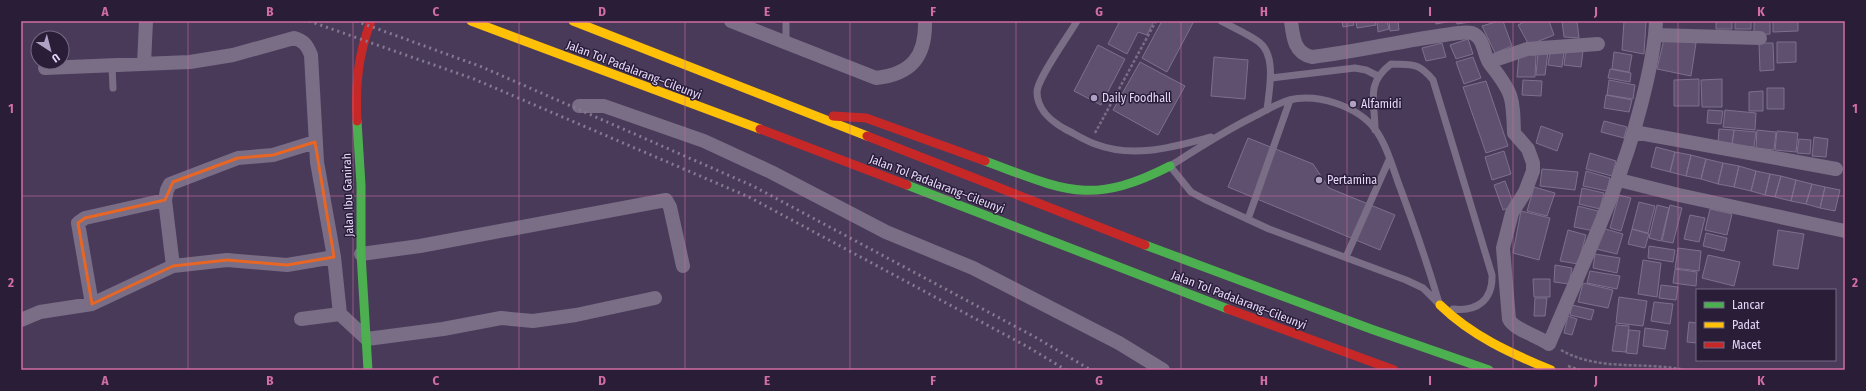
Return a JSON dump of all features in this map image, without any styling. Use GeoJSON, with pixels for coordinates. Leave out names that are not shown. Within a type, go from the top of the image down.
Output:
{"type":"FeatureCollection","features":[{"type":"Feature","properties":{"kind":"main road","name":"Jalan Ibu Ganirah"},"geometry":{"type":"LineString","coordinates":[[368,370],[356,99],[357,76],[362,44],[371,21]]}},
{"type":"Feature","properties":{"kind":"main road","name":"Jalan Tol Padalarang–Cileunyi"},"geometry":{"type":"LineString","coordinates":[[471,21],[858,166],[1198,298],[1394,370]]}},
{"type":"Feature","properties":{"kind":"main road","name":"Jalan Tol Padalarang–Cileunyi"},"geometry":{"type":"LineString","coordinates":[[573,21],[1165,253],[1371,329],[1489,370]]}},
{"type":"Feature","properties":{"kind":"main road"},"geometry":{"type":"LineString","coordinates":[[812,114],[866,118],[1059,188],[1077,192],[1112,190],[1139,182],[1170,166]]}},
{"type":"Feature","properties":{"kind":"main road"},"geometry":{"type":"LineString","coordinates":[[1440,305],[1453,319],[1487,340],[1521,358],[1551,370]]}},
{"type":"Feature","properties":{"kind":"street"},"geometry":{"type":"LineString","coordinates":[[144,64],[146,21]]}},
{"type":"Feature","properties":{"kind":"street"},"geometry":{"type":"LineString","coordinates":[[731,21],[876,78],[891,77],[908,68],[917,60],[923,49],[925,21]]}},
{"type":"Feature","properties":{"kind":"street"},"geometry":{"type":"LineString","coordinates":[[1290,21],[1296,48],[1306,56],[1319,56],[1465,33],[1471,33],[1477,36],[1484,47],[1489,62],[1505,82],[1511,95],[1514,104],[1514,133],[1528,149],[1533,163],[1533,171],[1525,192],[1512,213],[1503,248],[1509,319],[1511,324],[1535,335],[1549,344],[1619,180],[1646,86],[1655,28],[1760,38]]}},
{"type":"Feature","properties":{"kind":"street"},"geometry":{"type":"LineString","coordinates":[[70,67],[190,62],[233,55],[294,38],[307,45],[311,54],[315,142],[334,257],[340,314],[367,339],[443,329],[501,318],[533,321],[576,315],[655,298]]}},
{"type":"Feature","properties":{"kind":"street"},"geometry":{"type":"LineString","coordinates":[[1489,62],[1527,49],[1598,44]]}},
{"type":"Feature","properties":{"kind":"street"},"geometry":{"type":"LineString","coordinates":[[579,106],[604,106],[718,147],[771,172],[886,232],[973,268],[1119,343],[1163,370]]}},
{"type":"Feature","properties":{"kind":"street"},"geometry":{"type":"LineString","coordinates":[[1634,132],[1836,169]]}},
{"type":"Feature","properties":{"kind":"street"},"geometry":{"type":"LineString","coordinates":[[173,266],[165,200],[168,187],[173,182],[207,171],[238,158],[273,155],[315,142]]}},
{"type":"Feature","properties":{"kind":"street"},"geometry":{"type":"LineString","coordinates":[[1619,180],[1679,195],[1845,231]]}},
{"type":"Feature","properties":{"kind":"street"},"geometry":{"type":"LineString","coordinates":[[92,304],[78,223],[85,218],[165,200]]}},
{"type":"Feature","properties":{"kind":"street"},"geometry":{"type":"LineString","coordinates":[[362,254],[420,246],[666,200],[670,207],[683,266]]}},
{"type":"Feature","properties":{"kind":"street"},"geometry":{"type":"LineString","coordinates":[[21,320],[40,312],[92,304],[173,266],[227,260],[287,264],[334,257]]}},
{"type":"Feature","properties":{"kind":"street"},"geometry":{"type":"LineString","coordinates":[[301,319],[340,314]]}},
{"type":"Feature","properties":{"kind":"lane"},"geometry":{"type":"LineString","coordinates":[[786,21],[786,43]]}},
{"type":"Feature","properties":{"kind":"lane"},"geometry":{"type":"LineString","coordinates":[[1077,21],[1043,77],[1037,92],[1041,109],[1052,122],[1090,142],[1122,151],[1148,152],[1217,135]]}},
{"type":"Feature","properties":{"kind":"lane"},"geometry":{"type":"LineString","coordinates":[[1221,21],[1260,43],[1270,59],[1271,78],[1267,110]]}},
{"type":"Feature","properties":{"kind":"lane"},"geometry":{"type":"LineString","coordinates":[[1375,130],[1373,93],[1378,76],[1391,64],[1414,65],[1424,68],[1433,80],[1492,275],[1492,286],[1489,294],[1484,301],[1476,306],[1462,310],[1440,305],[1423,288],[1248,219],[1191,192],[1170,166],[1217,135],[1290,100],[1316,99],[1340,104],[1366,121],[1375,130],[1390,160],[1420,240],[1440,305]]}},
{"type":"Feature","properties":{"kind":"lane"},"geometry":{"type":"LineString","coordinates":[[112,66],[112,88]]}},
{"type":"Feature","properties":{"kind":"lane"},"geometry":{"type":"LineString","coordinates":[[1271,78],[1355,68],[1366,70],[1378,76]]}},
{"type":"Feature","properties":{"kind":"lane"},"geometry":{"type":"LineString","coordinates":[[1248,219],[1290,100]]}},
{"type":"Feature","properties":{"kind":"lane"},"geometry":{"type":"LineString","coordinates":[[1346,257],[1390,160]]}},
{"type":"Feature","properties":{"kind":"path"},"geometry":{"type":"LineString","coordinates":[[1090,142],[1156,21]]}},
{"type":"Feature","properties":{"kind":"path"},"geometry":{"type":"LineString","coordinates":[[1549,344],[1571,356],[1607,365],[1685,370]]}},
{"type":"Feature","properties":{"kind":"path"},"geometry":{"type":"LineString","coordinates":[[1571,356],[1566,365],[1580,370]]}},
{"type":"Feature","properties":{"kind":"highlighted area"},"geometry":{"type":"Polygon","coordinates":[[[315,142],[334,257],[287,265],[227,260],[173,266],[92,304],[78,223],[85,218],[165,200],[173,182],[238,158],[273,155],[315,142]]]}},
{"type":"Feature","properties":{"kind":"building"},"geometry":{"type":"Polygon","coordinates":[[[1115,21],[1154,21],[1147,35],[1138,32],[1127,54],[1108,44],[1119,23],[1115,21]]]}},
{"type":"Feature","properties":{"kind":"building"},"geometry":{"type":"Polygon","coordinates":[[[1162,21],[1194,21],[1167,72],[1142,58],[1162,21]]]}},
{"type":"Feature","properties":{"kind":"building"},"geometry":{"type":"Polygon","coordinates":[[[1342,21],[1353,21],[1354,25],[1343,27],[1342,21]]]}},
{"type":"Feature","properties":{"kind":"building"},"geometry":{"type":"Polygon","coordinates":[[[1356,21],[1375,21],[1376,25],[1357,28],[1356,21]]]}},
{"type":"Feature","properties":{"kind":"building"},"geometry":{"type":"Polygon","coordinates":[[[1377,21],[1387,21],[1389,29],[1378,32],[1377,21]]]}},
{"type":"Feature","properties":{"kind":"building"},"geometry":{"type":"Polygon","coordinates":[[[1389,21],[1398,21],[1399,30],[1390,31],[1389,21]]]}},
{"type":"Feature","properties":{"kind":"building"},"geometry":{"type":"Polygon","coordinates":[[[1435,21],[1452,21],[1436,24],[1435,21]]]}},
{"type":"Feature","properties":{"kind":"building"},"geometry":{"type":"Polygon","coordinates":[[[1456,21],[1470,21],[1470,22],[1457,24],[1456,21]]]}},
{"type":"Feature","properties":{"kind":"building"},"geometry":{"type":"Polygon","coordinates":[[[1503,21],[1512,46],[1495,53],[1482,26],[1503,21]]]}},
{"type":"Feature","properties":{"kind":"building"},"geometry":{"type":"Polygon","coordinates":[[[1526,21],[1549,21],[1554,35],[1529,45],[1518,25],[1526,21]]]}},
{"type":"Feature","properties":{"kind":"building"},"geometry":{"type":"Polygon","coordinates":[[[1562,21],[1577,21],[1579,38],[1564,37],[1562,21]]]}},
{"type":"Feature","properties":{"kind":"building"},"geometry":{"type":"Polygon","coordinates":[[[1624,21],[1646,21],[1644,54],[1622,50],[1624,21]]]}},
{"type":"Feature","properties":{"kind":"building"},"geometry":{"type":"Polygon","coordinates":[[[1716,21],[1732,21],[1732,29],[1716,29],[1716,21]]]}},
{"type":"Feature","properties":{"kind":"building"},"geometry":{"type":"Polygon","coordinates":[[[1735,21],[1751,21],[1751,29],[1735,29],[1735,21]]]}},
{"type":"Feature","properties":{"kind":"building"},"geometry":{"type":"Polygon","coordinates":[[[1754,21],[1770,21],[1770,34],[1754,35],[1754,21]]]}},
{"type":"Feature","properties":{"kind":"building"},"geometry":{"type":"Polygon","coordinates":[[[1773,21],[1798,21],[1798,31],[1773,32],[1773,21]]]}},
{"type":"Feature","properties":{"kind":"building"},"geometry":{"type":"Polygon","coordinates":[[[1468,39],[1473,54],[1456,59],[1450,45],[1468,39]]]}},
{"type":"Feature","properties":{"kind":"building"},"geometry":{"type":"Polygon","coordinates":[[[1664,39],[1696,43],[1691,76],[1657,69],[1664,39]]]}},
{"type":"Feature","properties":{"kind":"building"},"geometry":{"type":"Polygon","coordinates":[[[1777,42],[1796,42],[1796,62],[1777,63],[1777,42]]]}},
{"type":"Feature","properties":{"kind":"building"},"geometry":{"type":"Polygon","coordinates":[[[1442,43],[1446,57],[1426,61],[1422,48],[1442,43]]]}},
{"type":"Feature","properties":{"kind":"building"},"geometry":{"type":"Polygon","coordinates":[[[1759,43],[1773,43],[1774,70],[1760,71],[1759,43]]]}},
{"type":"Feature","properties":{"kind":"building"},"geometry":{"type":"Polygon","coordinates":[[[1098,45],[1125,59],[1101,105],[1074,91],[1098,45]]]}},
{"type":"Feature","properties":{"kind":"building"},"geometry":{"type":"Polygon","coordinates":[[[1566,49],[1583,51],[1581,67],[1564,65],[1566,49]]]}},
{"type":"Feature","properties":{"kind":"building"},"geometry":{"type":"Polygon","coordinates":[[[1548,52],[1545,75],[1536,75],[1538,53],[1548,52]]]}},
{"type":"Feature","properties":{"kind":"building"},"geometry":{"type":"Polygon","coordinates":[[[1550,52],[1564,52],[1562,67],[1548,65],[1550,52]]]}},
{"type":"Feature","properties":{"kind":"building"},"geometry":{"type":"Polygon","coordinates":[[[1614,52],[1632,55],[1629,72],[1612,69],[1614,52]]]}},
{"type":"Feature","properties":{"kind":"building"},"geometry":{"type":"Polygon","coordinates":[[[1519,54],[1536,55],[1535,77],[1517,77],[1519,54]]]}},
{"type":"Feature","properties":{"kind":"building"},"geometry":{"type":"Polygon","coordinates":[[[1214,57],[1248,60],[1245,99],[1211,96],[1214,57]]]}},
{"type":"Feature","properties":{"kind":"building"},"geometry":{"type":"Polygon","coordinates":[[[1473,57],[1481,78],[1464,84],[1456,62],[1473,57]]]}},
{"type":"Feature","properties":{"kind":"building"},"geometry":{"type":"Polygon","coordinates":[[[1140,62],[1185,86],[1158,135],[1113,110],[1140,62]]]}},
{"type":"Feature","properties":{"kind":"building"},"geometry":{"type":"Polygon","coordinates":[[[1610,69],[1631,73],[1630,82],[1608,78],[1610,69]]]}},
{"type":"Feature","properties":{"kind":"building"},"geometry":{"type":"Polygon","coordinates":[[[1699,79],[1699,106],[1674,106],[1674,80],[1699,79]]]}},
{"type":"Feature","properties":{"kind":"building"},"geometry":{"type":"Polygon","coordinates":[[[1722,79],[1722,107],[1702,107],[1701,80],[1722,79]]]}},
{"type":"Feature","properties":{"kind":"building"},"geometry":{"type":"Polygon","coordinates":[[[1523,80],[1542,81],[1541,96],[1522,95],[1523,80]]]}},
{"type":"Feature","properties":{"kind":"building"},"geometry":{"type":"Polygon","coordinates":[[[1609,80],[1635,85],[1633,99],[1607,95],[1609,80]]]}},
{"type":"Feature","properties":{"kind":"building"},"geometry":{"type":"Polygon","coordinates":[[[1486,81],[1508,146],[1486,153],[1463,87],[1486,81]]]}},
{"type":"Feature","properties":{"kind":"building"},"geometry":{"type":"Polygon","coordinates":[[[1767,88],[1784,88],[1784,109],[1767,109],[1767,88]]]}},
{"type":"Feature","properties":{"kind":"building"},"geometry":{"type":"Polygon","coordinates":[[[1763,91],[1763,111],[1749,111],[1749,92],[1763,91]]]}},
{"type":"Feature","properties":{"kind":"building"},"geometry":{"type":"Polygon","coordinates":[[[1606,95],[1632,100],[1629,112],[1604,108],[1606,95]]]}},
{"type":"Feature","properties":{"kind":"building"},"geometry":{"type":"Polygon","coordinates":[[[1708,110],[1723,111],[1721,124],[1707,123],[1708,110]]]}},
{"type":"Feature","properties":{"kind":"building"},"geometry":{"type":"Polygon","coordinates":[[[1725,110],[1756,113],[1755,130],[1723,127],[1725,110]]]}},
{"type":"Feature","properties":{"kind":"building"},"geometry":{"type":"Polygon","coordinates":[[[1604,121],[1627,127],[1624,138],[1601,132],[1604,121]]]}},
{"type":"Feature","properties":{"kind":"building"},"geometry":{"type":"Polygon","coordinates":[[[1541,126],[1563,134],[1557,151],[1536,143],[1541,126]]]}},
{"type":"Feature","properties":{"kind":"building"},"geometry":{"type":"Polygon","coordinates":[[[1719,129],[1734,130],[1732,144],[1718,143],[1719,129]]]}},
{"type":"Feature","properties":{"kind":"building"},"geometry":{"type":"Polygon","coordinates":[[[1734,130],[1756,132],[1754,147],[1732,145],[1734,130]]]}},
{"type":"Feature","properties":{"kind":"building"},"geometry":{"type":"Polygon","coordinates":[[[1757,130],[1776,132],[1774,150],[1756,148],[1757,130]]]}},
{"type":"Feature","properties":{"kind":"building"},"geometry":{"type":"Polygon","coordinates":[[[1777,131],[1798,133],[1796,152],[1775,150],[1777,131]]]}},
{"type":"Feature","properties":{"kind":"building"},"geometry":{"type":"Polygon","coordinates":[[[1814,137],[1828,139],[1826,157],[1812,156],[1814,137]]]}},
{"type":"Feature","properties":{"kind":"building"},"geometry":{"type":"Polygon","coordinates":[[[1248,138],[1313,164],[1329,188],[1395,215],[1380,250],[1228,187],[1248,138]]]}},
{"type":"Feature","properties":{"kind":"building"},"geometry":{"type":"Polygon","coordinates":[[[1799,139],[1811,140],[1810,154],[1797,153],[1799,139]]]}},
{"type":"Feature","properties":{"kind":"building"},"geometry":{"type":"Polygon","coordinates":[[[1656,147],[1675,152],[1670,172],[1651,167],[1656,147]]]}},
{"type":"Feature","properties":{"kind":"building"},"geometry":{"type":"Polygon","coordinates":[[[1504,151],[1511,174],[1492,180],[1485,157],[1504,151]]]}},
{"type":"Feature","properties":{"kind":"building"},"geometry":{"type":"Polygon","coordinates":[[[1675,152],[1691,155],[1686,176],[1670,172],[1675,152]]]}},
{"type":"Feature","properties":{"kind":"building"},"geometry":{"type":"Polygon","coordinates":[[[1590,153],[1616,161],[1612,176],[1586,169],[1590,153]]]}},
{"type":"Feature","properties":{"kind":"building"},"geometry":{"type":"Polygon","coordinates":[[[1691,155],[1706,159],[1701,179],[1686,176],[1691,155]]]}},
{"type":"Feature","properties":{"kind":"building"},"geometry":{"type":"Polygon","coordinates":[[[1706,159],[1723,163],[1718,184],[1701,179],[1706,159]]]}},
{"type":"Feature","properties":{"kind":"building"},"geometry":{"type":"Polygon","coordinates":[[[1723,163],[1739,166],[1734,187],[1718,184],[1723,163]]]}},
{"type":"Feature","properties":{"kind":"building"},"geometry":{"type":"Polygon","coordinates":[[[1739,166],[1756,171],[1751,191],[1734,187],[1739,166]]]}},
{"type":"Feature","properties":{"kind":"building"},"geometry":{"type":"Polygon","coordinates":[[[1542,169],[1578,172],[1575,190],[1540,186],[1542,169]]]}},
{"type":"Feature","properties":{"kind":"building"},"geometry":{"type":"Polygon","coordinates":[[[1586,171],[1610,178],[1607,191],[1583,186],[1586,171]]]}},
{"type":"Feature","properties":{"kind":"building"},"geometry":{"type":"Polygon","coordinates":[[[1756,171],[1770,174],[1765,195],[1751,191],[1756,171]]]}},
{"type":"Feature","properties":{"kind":"building"},"geometry":{"type":"Polygon","coordinates":[[[1770,174],[1781,176],[1775,197],[1765,195],[1770,174]]]}},
{"type":"Feature","properties":{"kind":"building"},"geometry":{"type":"Polygon","coordinates":[[[1781,176],[1796,180],[1791,201],[1775,197],[1781,176]]]}},
{"type":"Feature","properties":{"kind":"building"},"geometry":{"type":"Polygon","coordinates":[[[1796,180],[1812,184],[1806,204],[1791,201],[1796,180]]]}},
{"type":"Feature","properties":{"kind":"building"},"geometry":{"type":"Polygon","coordinates":[[[1505,181],[1512,200],[1508,208],[1503,210],[1494,185],[1505,181]]]}},
{"type":"Feature","properties":{"kind":"building"},"geometry":{"type":"Polygon","coordinates":[[[1812,184],[1825,187],[1820,208],[1806,204],[1812,184]]]}},
{"type":"Feature","properties":{"kind":"building"},"geometry":{"type":"Polygon","coordinates":[[[1534,187],[1555,193],[1547,216],[1527,211],[1534,187]]]}},
{"type":"Feature","properties":{"kind":"building"},"geometry":{"type":"Polygon","coordinates":[[[1825,187],[1840,190],[1835,211],[1820,208],[1825,187]]]}},
{"type":"Feature","properties":{"kind":"building"},"geometry":{"type":"Polygon","coordinates":[[[1582,188],[1604,193],[1600,209],[1579,204],[1582,188]]]}},
{"type":"Feature","properties":{"kind":"building"},"geometry":{"type":"Polygon","coordinates":[[[1619,195],[1631,198],[1621,231],[1610,228],[1619,195]]]}},
{"type":"Feature","properties":{"kind":"building"},"geometry":{"type":"Polygon","coordinates":[[[1639,202],[1655,206],[1648,233],[1632,229],[1639,202]]]}},
{"type":"Feature","properties":{"kind":"building"},"geometry":{"type":"Polygon","coordinates":[[[1657,205],[1669,208],[1661,241],[1649,238],[1657,205]]]}},
{"type":"Feature","properties":{"kind":"building"},"geometry":{"type":"Polygon","coordinates":[[[1670,205],[1682,208],[1673,243],[1662,241],[1670,205]]]}},
{"type":"Feature","properties":{"kind":"building"},"geometry":{"type":"Polygon","coordinates":[[[1578,206],[1598,211],[1594,231],[1574,227],[1578,206]]]}},
{"type":"Feature","properties":{"kind":"building"},"geometry":{"type":"Polygon","coordinates":[[[1710,209],[1732,214],[1727,235],[1705,230],[1710,209]]]}},
{"type":"Feature","properties":{"kind":"building"},"geometry":{"type":"Polygon","coordinates":[[[1521,211],[1550,218],[1539,260],[1513,253],[1521,211]]]}},
{"type":"Feature","properties":{"kind":"building"},"geometry":{"type":"Polygon","coordinates":[[[1690,215],[1705,218],[1699,242],[1684,239],[1690,215]]]}},
{"type":"Feature","properties":{"kind":"building"},"geometry":{"type":"Polygon","coordinates":[[[1602,228],[1623,234],[1617,254],[1596,249],[1602,228]]]}},
{"type":"Feature","properties":{"kind":"building"},"geometry":{"type":"Polygon","coordinates":[[[1632,229],[1649,234],[1645,248],[1628,244],[1632,229]]]}},
{"type":"Feature","properties":{"kind":"building"},"geometry":{"type":"Polygon","coordinates":[[[1568,230],[1586,235],[1578,264],[1560,261],[1568,230]]]}},
{"type":"Feature","properties":{"kind":"building"},"geometry":{"type":"Polygon","coordinates":[[[1778,230],[1804,234],[1798,269],[1773,265],[1778,230]]]}},
{"type":"Feature","properties":{"kind":"building"},"geometry":{"type":"Polygon","coordinates":[[[1706,233],[1727,238],[1724,251],[1703,246],[1706,233]]]}},
{"type":"Feature","properties":{"kind":"building"},"geometry":{"type":"Polygon","coordinates":[[[1649,246],[1675,250],[1673,262],[1648,258],[1649,246]]]}},
{"type":"Feature","properties":{"kind":"building"},"geometry":{"type":"Polygon","coordinates":[[[1678,248],[1701,251],[1699,271],[1675,268],[1678,248]]]}},
{"type":"Feature","properties":{"kind":"building"},"geometry":{"type":"Polygon","coordinates":[[[1595,254],[1620,258],[1617,273],[1593,268],[1595,254]]]}},
{"type":"Feature","properties":{"kind":"building"},"geometry":{"type":"Polygon","coordinates":[[[1708,255],[1740,262],[1734,286],[1702,278],[1708,255]]]}},
{"type":"Feature","properties":{"kind":"building"},"geometry":{"type":"Polygon","coordinates":[[[1643,260],[1661,263],[1657,297],[1638,294],[1643,260]]]}},
{"type":"Feature","properties":{"kind":"building"},"geometry":{"type":"Polygon","coordinates":[[[1555,265],[1572,268],[1569,284],[1554,282],[1555,265]]]}},
{"type":"Feature","properties":{"kind":"building"},"geometry":{"type":"Polygon","coordinates":[[[1675,269],[1697,272],[1696,286],[1673,283],[1675,269]]]}},
{"type":"Feature","properties":{"kind":"building"},"geometry":{"type":"Polygon","coordinates":[[[1590,271],[1620,276],[1617,289],[1587,283],[1590,271]]]}},
{"type":"Feature","properties":{"kind":"building"},"geometry":{"type":"Polygon","coordinates":[[[1533,279],[1550,279],[1550,297],[1534,297],[1533,279]]]}},
{"type":"Feature","properties":{"kind":"building"},"geometry":{"type":"Polygon","coordinates":[[[1583,283],[1613,290],[1608,308],[1578,302],[1583,283]]]}},
{"type":"Feature","properties":{"kind":"building"},"geometry":{"type":"Polygon","coordinates":[[[1661,285],[1678,287],[1676,300],[1659,298],[1661,285]]]}},
{"type":"Feature","properties":{"kind":"building"},"geometry":{"type":"Polygon","coordinates":[[[1619,297],[1647,301],[1643,326],[1616,323],[1619,297]]]}},
{"type":"Feature","properties":{"kind":"building"},"geometry":{"type":"Polygon","coordinates":[[[1535,298],[1547,298],[1545,316],[1534,316],[1535,298]]]}},
{"type":"Feature","properties":{"kind":"building"},"geometry":{"type":"Polygon","coordinates":[[[1654,302],[1673,304],[1670,324],[1651,321],[1654,302]]]}},
{"type":"Feature","properties":{"kind":"building"},"geometry":{"type":"Polygon","coordinates":[[[1572,305],[1594,310],[1591,320],[1570,315],[1572,305]]]}},
{"type":"Feature","properties":{"kind":"building"},"geometry":{"type":"Polygon","coordinates":[[[1568,316],[1577,319],[1572,335],[1564,333],[1568,316]]]}},
{"type":"Feature","properties":{"kind":"building"},"geometry":{"type":"Polygon","coordinates":[[[1689,322],[1696,323],[1696,343],[1687,342],[1689,322]]]}},
{"type":"Feature","properties":{"kind":"building"},"geometry":{"type":"Polygon","coordinates":[[[1616,325],[1629,326],[1626,352],[1612,351],[1616,325]]]}},
{"type":"Feature","properties":{"kind":"building"},"geometry":{"type":"Polygon","coordinates":[[[1645,328],[1668,331],[1665,349],[1643,346],[1645,328]]]}},
{"type":"Feature","properties":{"kind":"building"},"geometry":{"type":"Polygon","coordinates":[[[1629,330],[1640,331],[1637,354],[1626,353],[1629,330]]]}},
{"type":"Feature","properties":{"kind":"railway"},"geometry":{"type":"LineString","coordinates":[[309,21],[474,79],[749,197],[1028,347],[1066,370]]}},
{"type":"Feature","properties":{"kind":"railway"},"geometry":{"type":"LineString","coordinates":[[356,21],[482,67],[753,186],[1035,337],[1091,370]]}},
{"type":"Feature","properties":{"kind":"traffic: fast"},"geometry":{"type":"LineString","coordinates":[[357,121],[361,185],[361,254],[368,370]]}},
{"type":"Feature","properties":{"kind":"traffic: fast"},"geometry":{"type":"LineString","coordinates":[[985,161],[1036,180],[1077,190],[1097,190],[1118,187],[1142,179],[1170,166]]}},
{"type":"Feature","properties":{"kind":"traffic: fast"},"geometry":{"type":"LineString","coordinates":[[907,185],[1228,309]]}},
{"type":"Feature","properties":{"kind":"traffic: fast"},"geometry":{"type":"LineString","coordinates":[[1145,245],[1371,329],[1489,370]]}},
{"type":"Feature","properties":{"kind":"traffic: slow"},"geometry":{"type":"LineString","coordinates":[[471,21],[760,129]]}},
{"type":"Feature","properties":{"kind":"traffic: slow"},"geometry":{"type":"LineString","coordinates":[[573,21],[867,136]]}},
{"type":"Feature","properties":{"kind":"traffic: slow"},"geometry":{"type":"LineString","coordinates":[[1440,305],[1478,335],[1506,350],[1551,370]]}},
{"type":"Feature","properties":{"kind":"traffic: jam"},"geometry":{"type":"LineString","coordinates":[[357,121],[358,70],[363,46],[371,21]]}},
{"type":"Feature","properties":{"kind":"traffic: jam"},"geometry":{"type":"LineString","coordinates":[[833,116],[866,118],[985,161]]}},
{"type":"Feature","properties":{"kind":"traffic: jam"},"geometry":{"type":"LineString","coordinates":[[760,129],[907,185]]}},
{"type":"Feature","properties":{"kind":"traffic: jam"},"geometry":{"type":"LineString","coordinates":[[867,136],[1145,245]]}},
{"type":"Feature","properties":{"kind":"traffic: jam"},"geometry":{"type":"LineString","coordinates":[[1228,309],[1394,370]]}},
{"type":"Feature","properties":{"kind":"place","name":"Daily Foodhall"},"geometry":{"type":"Point","coordinates":[1094,98]}},
{"type":"Feature","properties":{"kind":"place","name":"Alfamidi"},"geometry":{"type":"Point","coordinates":[1353,104]}},
{"type":"Feature","properties":{"kind":"place","name":"Pertamina"},"geometry":{"type":"Point","coordinates":[1319,180]}}]}
